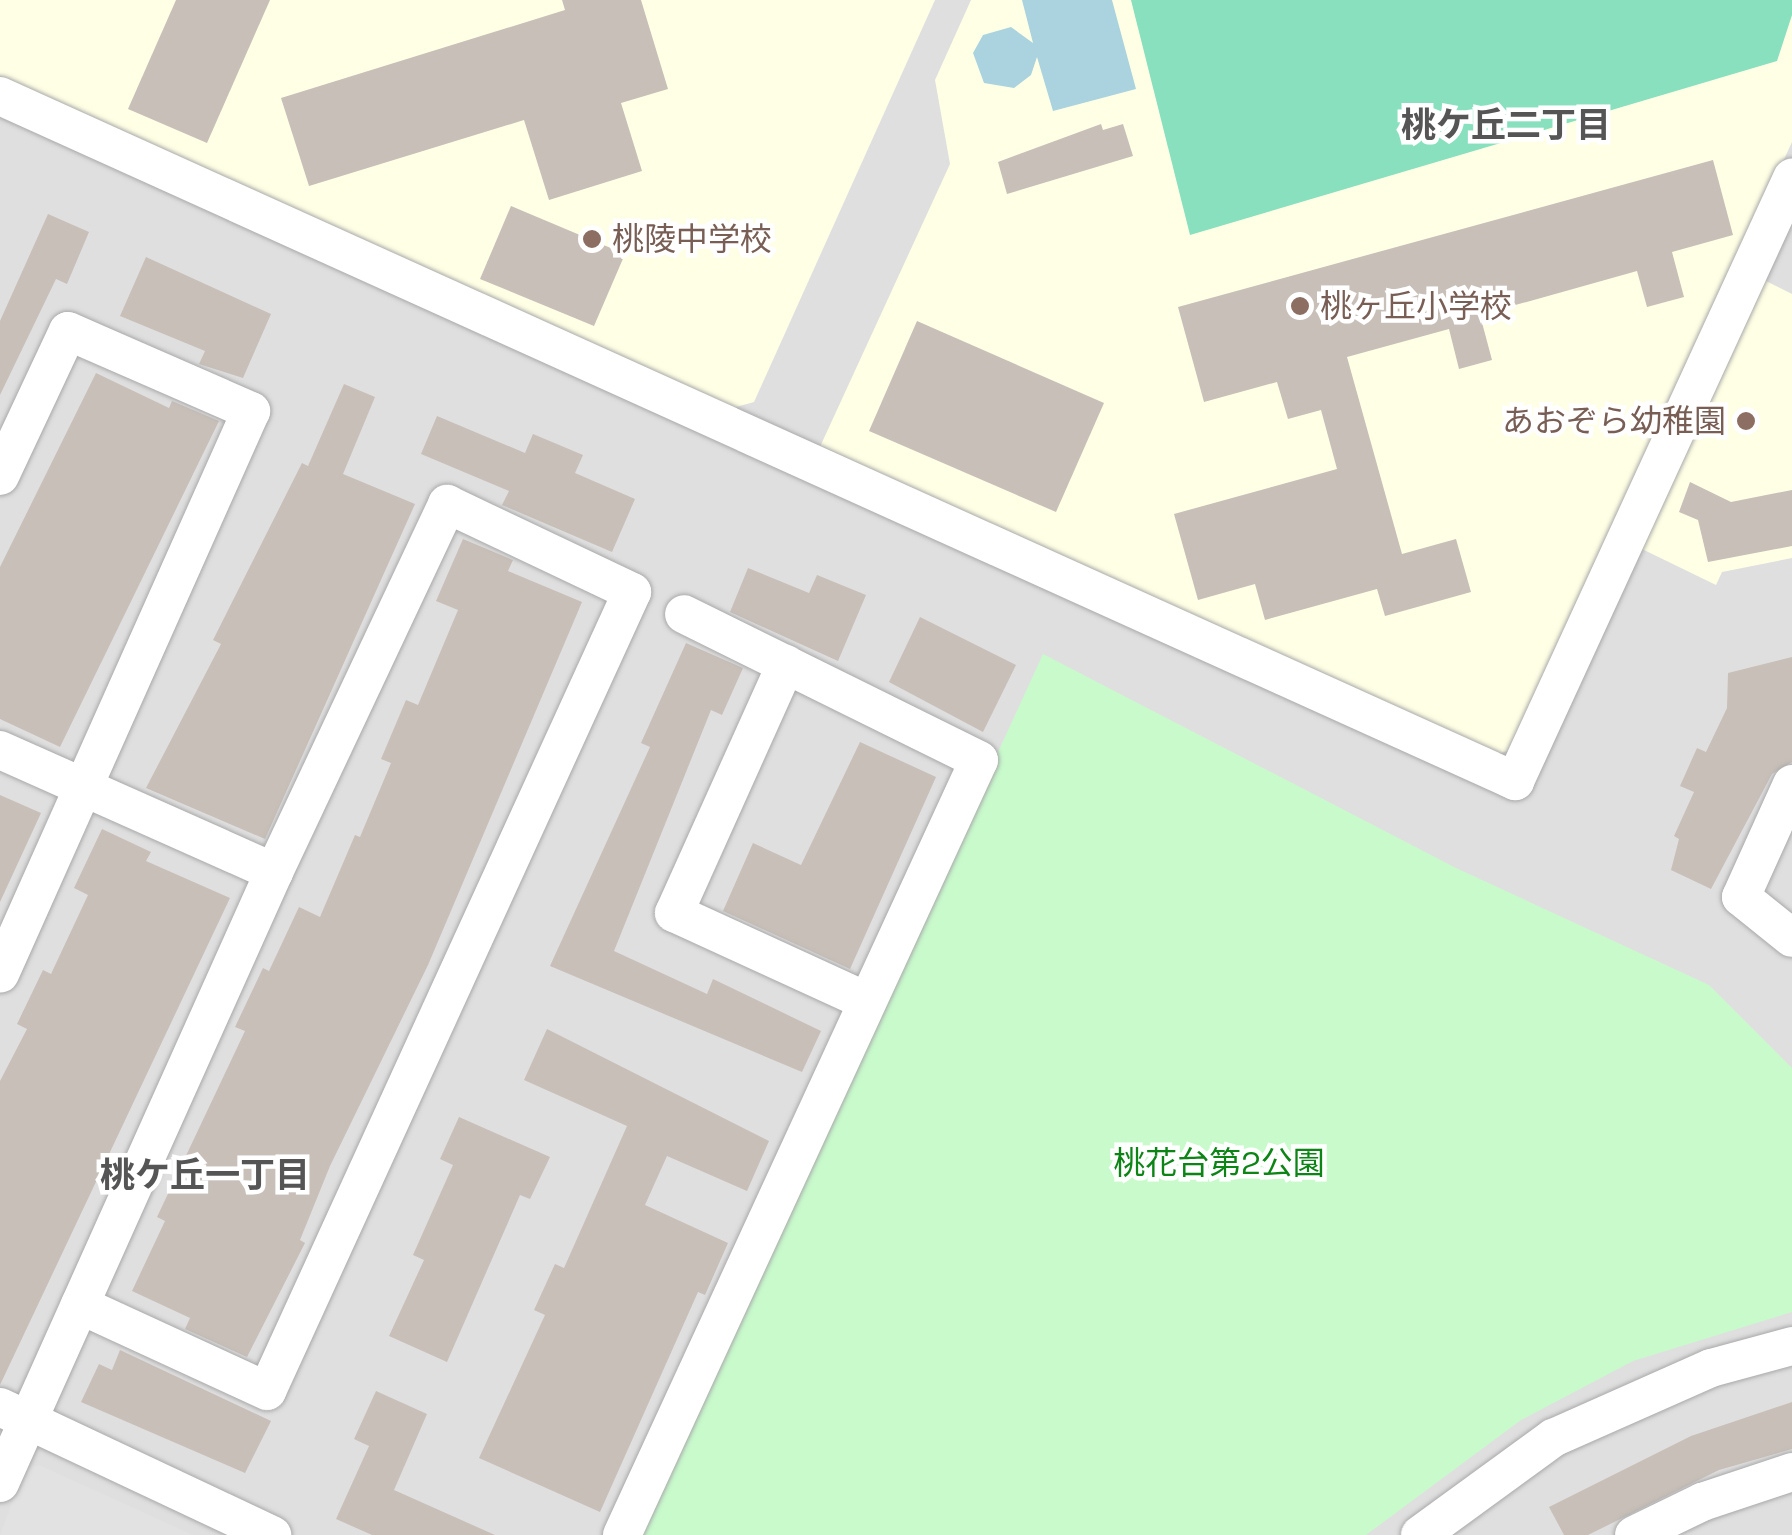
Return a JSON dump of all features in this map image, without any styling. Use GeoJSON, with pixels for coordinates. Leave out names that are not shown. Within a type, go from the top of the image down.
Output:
{"type":"FeatureCollection","features":[{"type":"Feature","properties":{"kind":"street"},"geometry":{"type":"LineString","coordinates":[[0,96],[1515,782],[1792,178]]}},
{"type":"Feature","properties":{"kind":"street"},"geometry":{"type":"LineString","coordinates":[[0,476],[68,330],[252,411],[0,974]]}},
{"type":"Feature","properties":{"kind":"street"},"geometry":{"type":"LineString","coordinates":[[0,1483],[15,1413],[80,1305],[274,872],[447,504],[632,592],[267,1390],[80,1305]]}},
{"type":"Feature","properties":{"kind":"street"},"geometry":{"type":"LineString","coordinates":[[622,1535],[979,760],[684,614]]}},
{"type":"Feature","properties":{"kind":"street"},"geometry":{"type":"LineString","coordinates":[[786,664],[674,913],[866,1001]]}},
{"type":"Feature","properties":{"kind":"street"},"geometry":{"type":"LineString","coordinates":[[0,750],[274,872]]}},
{"type":"Feature","properties":{"kind":"street"},"geometry":{"type":"LineString","coordinates":[[1792,784],[1741,896],[1792,938]]}},
{"type":"Feature","properties":{"kind":"street"},"geometry":{"type":"LineString","coordinates":[[1420,1535],[1553,1438],[1710,1368],[1792,1346]]}},
{"type":"Feature","properties":{"kind":"street"},"geometry":{"type":"LineString","coordinates":[[15,1413],[272,1535]]}},
{"type":"Feature","properties":{"kind":"street"},"geometry":{"type":"LineString","coordinates":[[1634,1535],[1706,1519],[1792,1472]]}},
{"type":"Feature","properties":{"kind":"shaded area"},"geometry":{"type":"Polygon","coordinates":[[[0,0],[1792,0],[1792,1535],[0,1535],[0,0]]]}},
{"type":"Feature","properties":{"kind":"shaded area","name":"桃陵中学校"},"geometry":{"type":"Polygon","coordinates":[[[0,0],[935,0],[754,402],[729,409],[0,76],[0,0]]]}},
{"type":"Feature","properties":{"kind":"shaded area","name":"桃ヶ丘小学校"},"geometry":{"type":"Polygon","coordinates":[[[971,0],[1792,0],[1792,142],[1514,749],[1493,755],[819,449],[950,164],[935,80],[971,0]]]}},
{"type":"Feature","properties":{"kind":"shaded area","name":"あおぞら幼稚園"},"geometry":{"type":"Polygon","coordinates":[[[1764,280],[1792,294],[1792,558],[1722,572],[1716,585],[1642,549],[1764,280]]]}},
{"type":"Feature","properties":{"kind":"shaded area"},"geometry":{"type":"Polygon","coordinates":[[[39,1465],[193,1535],[0,1535],[25,1469],[39,1465]]]}},
{"type":"Feature","properties":{"kind":"green space"},"geometry":{"type":"Polygon","coordinates":[[[1131,0],[1792,0],[1792,15],[1777,61],[1190,235],[1131,0]]]}},
{"type":"Feature","properties":{"kind":"green space","name":"桃花台第2公園"},"geometry":{"type":"Polygon","coordinates":[[[1043,654],[1456,868],[1709,985],[1792,1068],[1792,1312],[1633,1361],[1521,1420],[1366,1535],[639,1535],[1043,654]]]}},
{"type":"Feature","properties":{"kind":"water"},"geometry":{"type":"Polygon","coordinates":[[[1022,0],[1112,0],[1136,89],[1053,111],[1037,57],[1031,75],[1014,88],[984,83],[973,53],[983,35],[1011,27],[1033,43],[1022,0]]]}},
{"type":"Feature","properties":{"kind":"building"},"geometry":{"type":"Polygon","coordinates":[[[176,0],[270,0],[207,143],[128,109],[176,0]]]}},
{"type":"Feature","properties":{"kind":"building"},"geometry":{"type":"Polygon","coordinates":[[[562,0],[641,0],[668,89],[621,103],[642,171],[549,200],[524,120],[309,186],[281,98],[565,10],[562,0]]]}},
{"type":"Feature","properties":{"kind":"building"},"geometry":{"type":"Polygon","coordinates":[[[1101,124],[1103,130],[1123,124],[1133,156],[1007,194],[998,162],[1101,124]]]}},
{"type":"Feature","properties":{"kind":"building"},"geometry":{"type":"Polygon","coordinates":[[[1713,160],[1733,235],[1672,252],[1684,297],[1647,307],[1637,271],[1480,315],[1492,360],[1459,369],[1449,329],[1347,357],[1402,554],[1456,539],[1471,592],[1385,616],[1377,589],[1265,620],[1255,584],[1198,600],[1174,514],[1337,469],[1321,410],[1288,419],[1277,382],[1204,402],[1178,307],[1713,160]]]}},
{"type":"Feature","properties":{"kind":"building"},"geometry":{"type":"Polygon","coordinates":[[[511,206],[625,254],[594,326],[480,279],[511,206]]]}},
{"type":"Feature","properties":{"kind":"building"},"geometry":{"type":"Polygon","coordinates":[[[48,214],[89,232],[67,284],[56,279],[0,395],[0,321],[48,214]]]}},
{"type":"Feature","properties":{"kind":"building"},"geometry":{"type":"Polygon","coordinates":[[[146,257],[271,314],[243,378],[199,364],[205,351],[120,316],[146,257]]]}},
{"type":"Feature","properties":{"kind":"building"},"geometry":{"type":"Polygon","coordinates":[[[917,321],[1104,403],[1056,512],[869,431],[917,321]]]}},
{"type":"Feature","properties":{"kind":"building"},"geometry":{"type":"Polygon","coordinates":[[[96,373],[169,408],[172,401],[219,421],[60,747],[0,719],[0,567],[96,373]]]}},
{"type":"Feature","properties":{"kind":"building"},"geometry":{"type":"Polygon","coordinates":[[[344,384],[375,397],[343,474],[415,504],[265,839],[146,788],[221,644],[213,640],[302,463],[308,466],[344,384]]]}},
{"type":"Feature","properties":{"kind":"building"},"geometry":{"type":"Polygon","coordinates":[[[437,416],[525,453],[533,434],[583,455],[575,473],[635,499],[612,552],[502,505],[509,491],[421,454],[437,416]]]}},
{"type":"Feature","properties":{"kind":"building"},"geometry":{"type":"Polygon","coordinates":[[[1690,482],[1731,502],[1792,490],[1792,546],[1708,562],[1698,520],[1679,512],[1690,482]]]}},
{"type":"Feature","properties":{"kind":"building"},"geometry":{"type":"Polygon","coordinates":[[[463,539],[513,560],[508,571],[582,602],[428,965],[330,1166],[300,1240],[305,1243],[247,1357],[185,1329],[190,1318],[132,1291],[165,1221],[157,1217],[245,1031],[235,1027],[263,968],[269,971],[299,907],[320,917],[355,835],[360,837],[391,763],[381,759],[406,700],[418,705],[458,610],[436,601],[463,539]]]}},
{"type":"Feature","properties":{"kind":"building"},"geometry":{"type":"Polygon","coordinates":[[[748,568],[809,593],[817,575],[866,595],[838,661],[730,612],[748,568]]]}},
{"type":"Feature","properties":{"kind":"building"},"geometry":{"type":"Polygon","coordinates":[[[920,617],[1016,665],[983,732],[889,682],[920,617]]]}},
{"type":"Feature","properties":{"kind":"building"},"geometry":{"type":"Polygon","coordinates":[[[686,643],[743,668],[722,715],[711,710],[614,951],[707,994],[713,979],[821,1031],[802,1072],[550,966],[650,747],[641,743],[686,643]]]}},
{"type":"Feature","properties":{"kind":"building"},"geometry":{"type":"Polygon","coordinates":[[[1792,657],[1792,762],[1772,774],[1711,889],[1671,870],[1679,839],[1674,836],[1694,792],[1680,786],[1697,748],[1706,752],[1727,708],[1728,673],[1792,657]]]}},
{"type":"Feature","properties":{"kind":"building"},"geometry":{"type":"Polygon","coordinates":[[[860,742],[936,777],[850,969],[723,911],[753,843],[801,865],[860,742]]]}},
{"type":"Feature","properties":{"kind":"building"},"geometry":{"type":"Polygon","coordinates":[[[0,795],[41,813],[0,902],[0,795]]]}},
{"type":"Feature","properties":{"kind":"building"},"geometry":{"type":"Polygon","coordinates":[[[102,829],[151,852],[146,861],[230,898],[0,1385],[0,1081],[27,1029],[17,1024],[43,970],[51,974],[88,895],[74,888],[102,829]]]}},
{"type":"Feature","properties":{"kind":"building"},"geometry":{"type":"Polygon","coordinates":[[[547,1029],[769,1141],[747,1191],[667,1156],[645,1205],[728,1243],[705,1295],[698,1292],[600,1512],[479,1458],[545,1315],[534,1310],[555,1264],[564,1268],[627,1126],[524,1080],[547,1029]]]}},
{"type":"Feature","properties":{"kind":"building"},"geometry":{"type":"Polygon","coordinates":[[[459,1117],[550,1157],[530,1199],[520,1195],[447,1362],[389,1336],[424,1260],[413,1255],[453,1165],[440,1159],[459,1117]]]}},
{"type":"Feature","properties":{"kind":"building"},"geometry":{"type":"Polygon","coordinates":[[[120,1350],[271,1421],[245,1473],[81,1402],[99,1364],[112,1370],[120,1350]]]}},
{"type":"Feature","properties":{"kind":"building"},"geometry":{"type":"Polygon","coordinates":[[[376,1391],[427,1414],[394,1490],[495,1535],[372,1535],[336,1519],[369,1446],[354,1439],[376,1391]]]}},
{"type":"Feature","properties":{"kind":"building"},"geometry":{"type":"Polygon","coordinates":[[[1792,1402],[1792,1449],[1719,1470],[1588,1535],[1564,1535],[1549,1507],[1691,1436],[1792,1402]]]}},
{"type":"Feature","properties":{"kind":"place","name":"桃陵中学校"},"geometry":{"type":"Point","coordinates":[592,239]}},
{"type":"Feature","properties":{"kind":"place","name":"桃ヶ丘小学校"},"geometry":{"type":"Point","coordinates":[1300,306]}},
{"type":"Feature","properties":{"kind":"place","name":"あおぞら幼稚園"},"geometry":{"type":"Point","coordinates":[1746,421]}},
{"type":"Feature","properties":{"kind":"district","name":"桃ケ丘二丁目"},"geometry":{"type":"Point","coordinates":[1506,125]}},
{"type":"Feature","properties":{"kind":"district","name":"桃ケ丘一丁目"},"geometry":{"type":"Point","coordinates":[205,1175]}}]}
